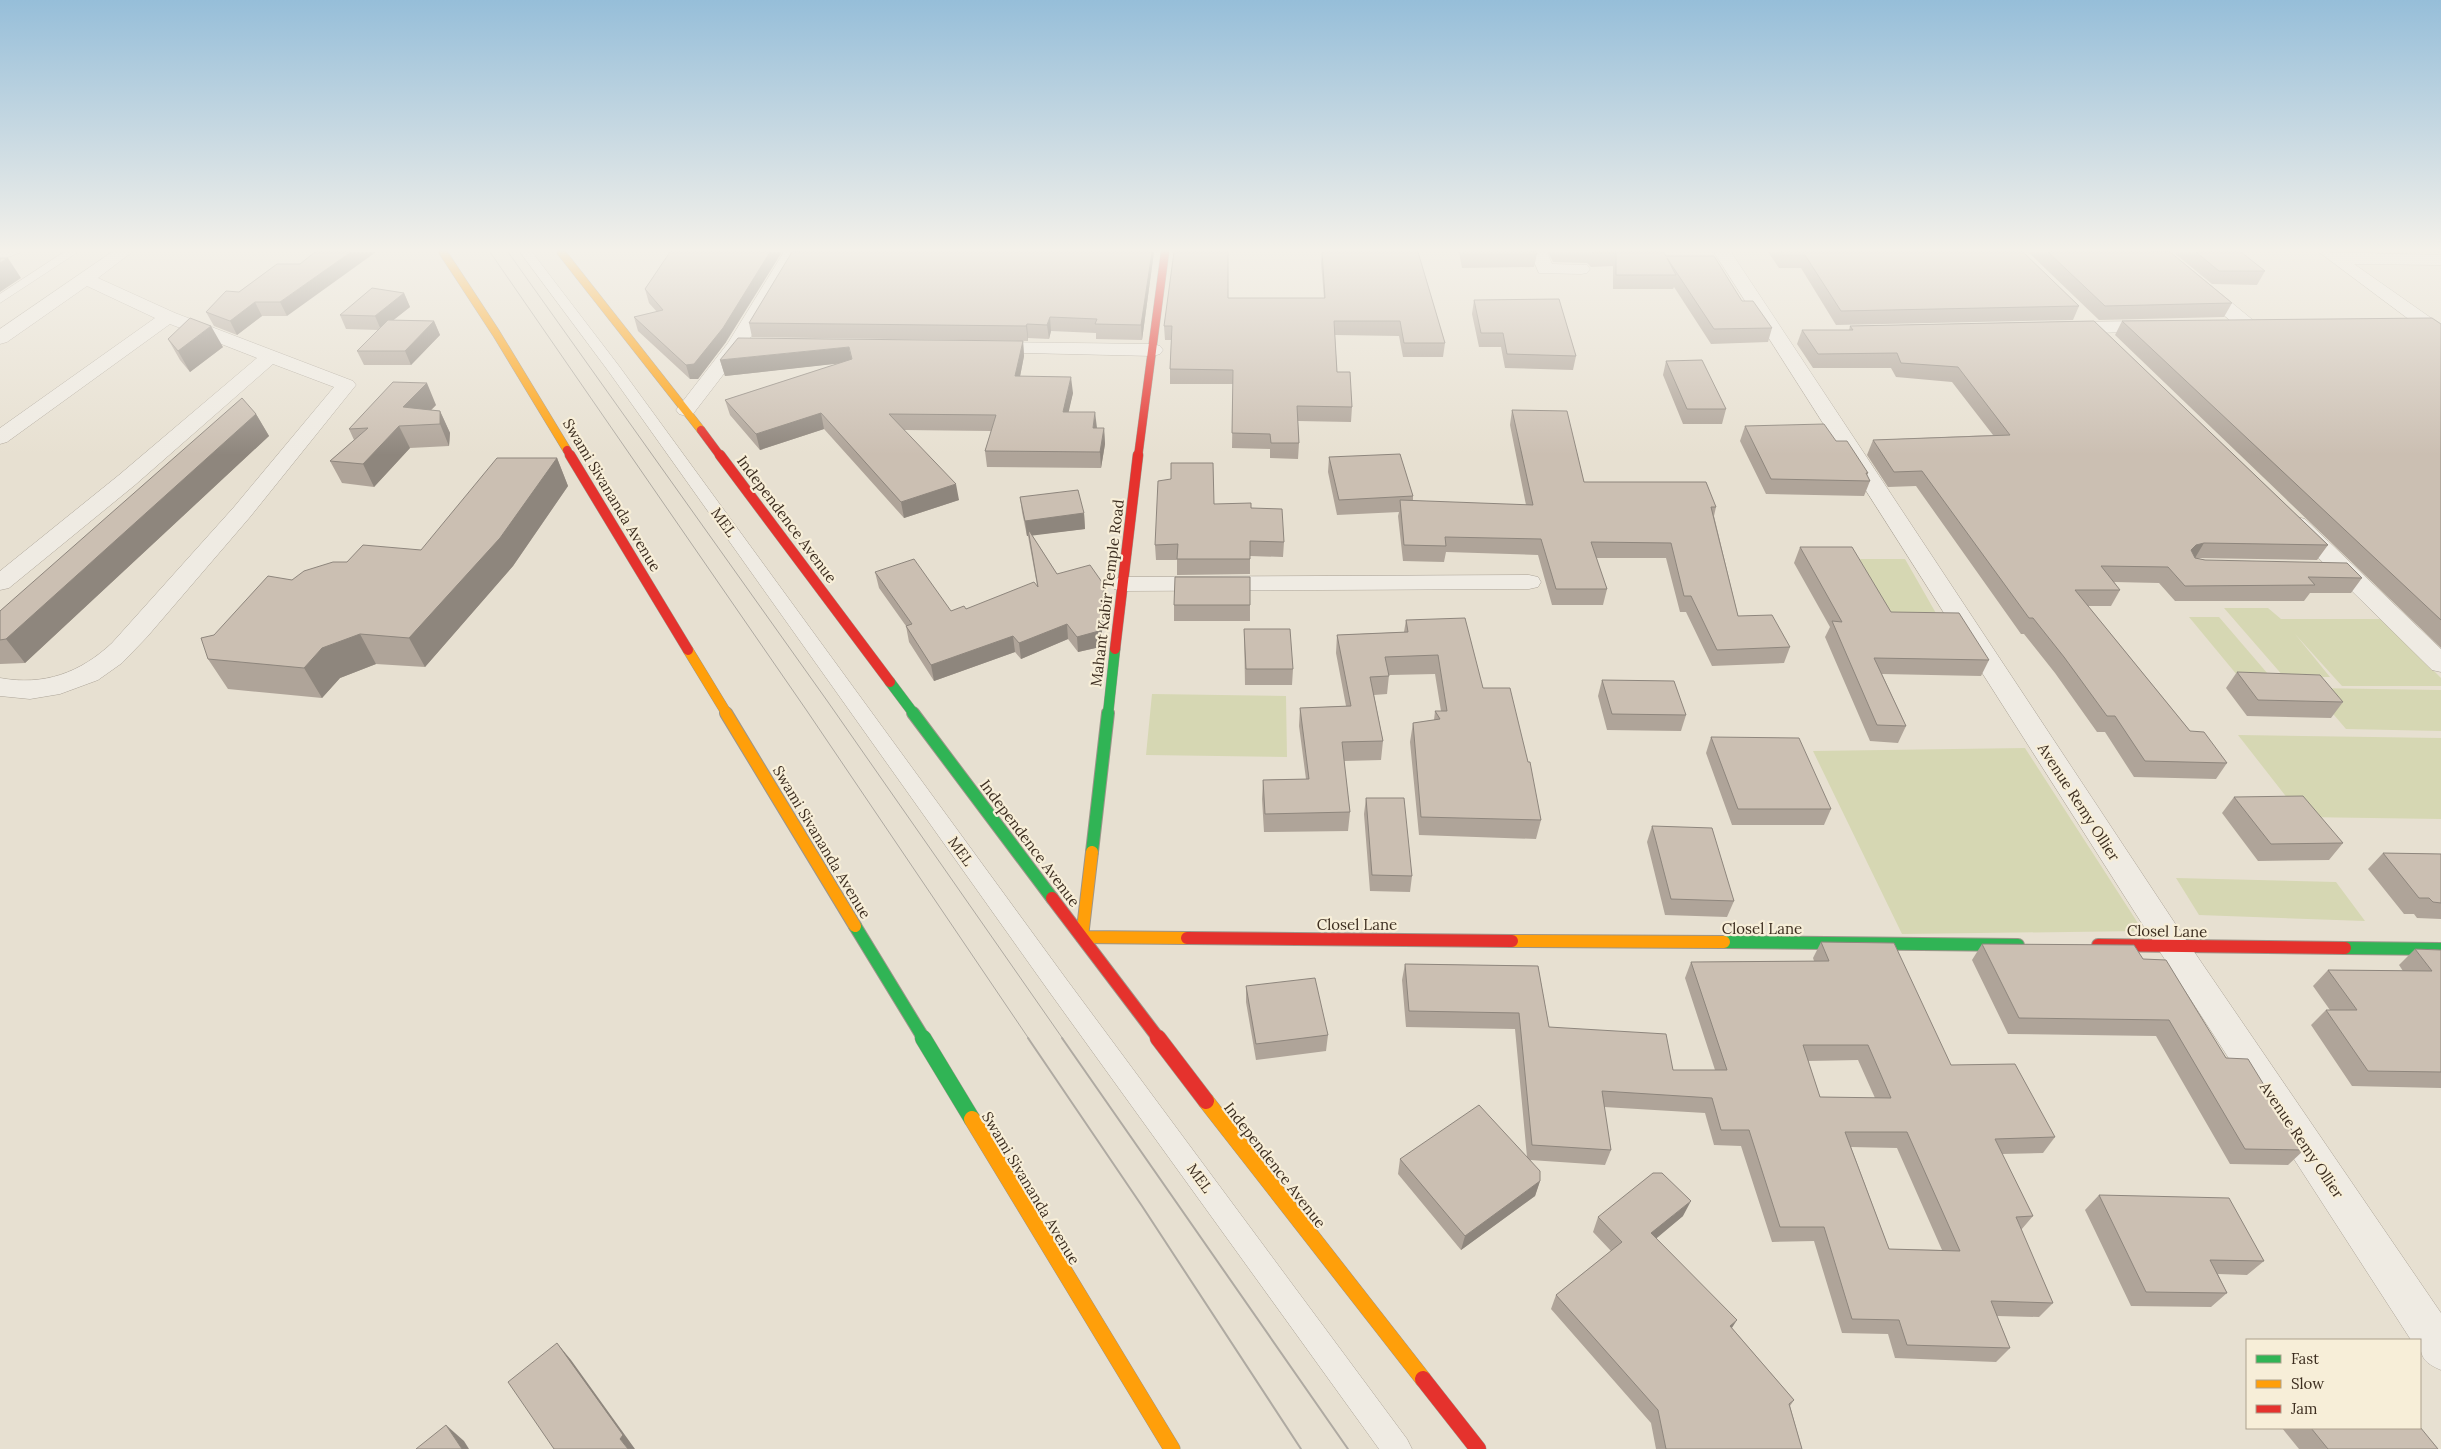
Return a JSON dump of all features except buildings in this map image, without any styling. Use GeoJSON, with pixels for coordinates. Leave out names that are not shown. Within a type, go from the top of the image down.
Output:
{"type":"FeatureCollection","features":[{"type":"Feature","properties":{"kind":"street"},"geometry":{"type":"LineString","coordinates":[[0,338],[27,320]]}},
{"type":"Feature","properties":{"kind":"street"},"geometry":{"type":"LineString","coordinates":[[0,438],[163,320]]}},
{"type":"Feature","properties":{"kind":"street"},"geometry":{"type":"LineString","coordinates":[[0,687],[16,691],[41,690],[74,681],[114,657],[244,511],[346,385],[177,320]]}},
{"type":"Feature","properties":{"kind":"street","name":"Swami Sivananda Avenue"},"geometry":{"type":"LineString","coordinates":[[487,320],[1172,1449]]}},
{"type":"Feature","properties":{"kind":"street","name":"Independence Avenue"},"geometry":{"type":"LineString","coordinates":[[614,320],[686,410],[1150,1030],[1478,1449]]}},
{"type":"Feature","properties":{"kind":"street"},"geometry":{"type":"LineString","coordinates":[[686,410],[736,346],[752,320]]}},
{"type":"Feature","properties":{"kind":"street","name":"Mahant Kabir Temple Road"},"geometry":{"type":"LineString","coordinates":[[1082,937],[1123,584],[1157,320]]}},
{"type":"Feature","properties":{"kind":"street","name":"Avenue Remy Ollier"},"geometry":{"type":"LineString","coordinates":[[1775,320],[1786,334],[2173,946],[2441,1349]]}},
{"type":"Feature","properties":{"kind":"street"},"geometry":{"type":"LineString","coordinates":[[2086,320],[2117,349]]}},
{"type":"Feature","properties":{"kind":"street"},"geometry":{"type":"LineString","coordinates":[[2240,320],[2247,325]]}},
{"type":"Feature","properties":{"kind":"street"},"geometry":{"type":"LineString","coordinates":[[2393,322],[2422,321],[2441,334]]}},
{"type":"Feature","properties":{"kind":"street"},"geometry":{"type":"LineString","coordinates":[[2219,325],[2266,324]]}},
{"type":"Feature","properties":{"kind":"street"},"geometry":{"type":"LineString","coordinates":[[2045,329],[2171,326]]}},
{"type":"Feature","properties":{"kind":"street"},"geometry":{"type":"LineString","coordinates":[[736,346],[756,346]]}},
{"type":"Feature","properties":{"kind":"street"},"geometry":{"type":"LineString","coordinates":[[964,348],[1153,350]]}},
{"type":"Feature","properties":{"kind":"street"},"geometry":{"type":"LineString","coordinates":[[0,583],[127,480],[271,356]]}},
{"type":"Feature","properties":{"kind":"street"},"geometry":{"type":"LineString","coordinates":[[2280,508],[2441,664]]}},
{"type":"Feature","properties":{"kind":"street"},"geometry":{"type":"LineString","coordinates":[[2314,570],[2344,570]]}},
{"type":"Feature","properties":{"kind":"street"},"geometry":{"type":"LineString","coordinates":[[1123,584],[1529,582]]}},
{"type":"Feature","properties":{"kind":"street","name":"Closel Lane"},"geometry":{"type":"LineString","coordinates":[[1082,937],[2034,945]]}},
{"type":"Feature","properties":{"kind":"street","name":"Closel Lane"},"geometry":{"type":"LineString","coordinates":[[2083,945],[2441,949]]}},
{"type":"Feature","properties":{"kind":"lane","name":"MEL"},"geometry":{"type":"LineString","coordinates":[[577,320],[1056,983],[1397,1449]]}},
{"type":"Feature","properties":{"kind":"green space"},"geometry":{"type":"Polygon","coordinates":[[[1853,559],[1905,559],[1937,615],[1883,614],[1853,559]]]}},
{"type":"Feature","properties":{"kind":"green space"},"geometry":{"type":"Polygon","coordinates":[[[2224,608],[2268,608],[2281,619],[2382,619],[2441,678],[2441,686],[2342,686],[2295,634],[2330,677],[2284,677],[2224,608]]]}},
{"type":"Feature","properties":{"kind":"green space"},"geometry":{"type":"Polygon","coordinates":[[[2189,617],[2219,617],[2274,681],[2242,681],[2189,617]]]}},
{"type":"Feature","properties":{"kind":"green space"},"geometry":{"type":"Polygon","coordinates":[[[2311,688],[2441,690],[2441,731],[2346,729],[2311,688]]]}},
{"type":"Feature","properties":{"kind":"green space"},"geometry":{"type":"Polygon","coordinates":[[[1152,694],[1286,696],[1287,757],[1146,755],[1152,694]]]}},
{"type":"Feature","properties":{"kind":"green space"},"geometry":{"type":"Polygon","coordinates":[[[2238,735],[2441,738],[2441,819],[2302,817],[2238,735]]]}},
{"type":"Feature","properties":{"kind":"green space"},"geometry":{"type":"Polygon","coordinates":[[[2025,748],[2143,931],[1902,934],[1813,751],[2025,748]]]}},
{"type":"Feature","properties":{"kind":"green space"},"geometry":{"type":"Polygon","coordinates":[[[2176,878],[2336,882],[2365,921],[2199,915],[2176,878]]]}},
{"type":"Feature","properties":{"kind":"tram line"},"geometry":{"type":"LineString","coordinates":[[537,320],[807,711],[1029,1039]]}},
{"type":"Feature","properties":{"kind":"tram line"},"geometry":{"type":"LineString","coordinates":[[556,320],[828,702],[1063,1039]]}},
{"type":"Feature","properties":{"kind":"tram line"},"geometry":{"type":"LineString","coordinates":[[1028,1038],[1142,1206],[1301,1449]]}},
{"type":"Feature","properties":{"kind":"tram line"},"geometry":{"type":"LineString","coordinates":[[1062,1038],[1348,1449]]}},
{"type":"Feature","properties":{"kind":"traffic: fast"},"geometry":{"type":"LineString","coordinates":[[1092,852],[1115,649]]}},
{"type":"Feature","properties":{"kind":"traffic: fast"},"geometry":{"type":"LineString","coordinates":[[890,682],[1052,898]]}},
{"type":"Feature","properties":{"kind":"traffic: fast"},"geometry":{"type":"LineString","coordinates":[[855,926],[972,1119]]}},
{"type":"Feature","properties":{"kind":"traffic: fast"},"geometry":{"type":"LineString","coordinates":[[1724,942],[2018,945]]}},
{"type":"Feature","properties":{"kind":"traffic: fast"},"geometry":{"type":"LineString","coordinates":[[2345,948],[2441,949]]}},
{"type":"Feature","properties":{"kind":"traffic: slow"},"geometry":{"type":"LineString","coordinates":[[487,320],[567,450]]}},
{"type":"Feature","properties":{"kind":"traffic: slow"},"geometry":{"type":"LineString","coordinates":[[614,320],[701,430]]}},
{"type":"Feature","properties":{"kind":"traffic: slow"},"geometry":{"type":"LineString","coordinates":[[688,650],[855,926]]}},
{"type":"Feature","properties":{"kind":"traffic: slow"},"geometry":{"type":"LineString","coordinates":[[1092,852],[1082,937],[1187,938]]}},
{"type":"Feature","properties":{"kind":"traffic: slow"},"geometry":{"type":"LineString","coordinates":[[1512,941],[1724,942]]}},
{"type":"Feature","properties":{"kind":"traffic: slow"},"geometry":{"type":"LineString","coordinates":[[1206,1101],[1423,1379]]}},
{"type":"Feature","properties":{"kind":"traffic: slow"},"geometry":{"type":"LineString","coordinates":[[972,1119],[1172,1449]]}},
{"type":"Feature","properties":{"kind":"traffic: jam"},"geometry":{"type":"LineString","coordinates":[[1115,649],[1134,484],[1156,320]]}},
{"type":"Feature","properties":{"kind":"traffic: jam"},"geometry":{"type":"LineString","coordinates":[[701,430],[890,682]]}},
{"type":"Feature","properties":{"kind":"traffic: jam"},"geometry":{"type":"LineString","coordinates":[[567,450],[688,650]]}},
{"type":"Feature","properties":{"kind":"traffic: jam"},"geometry":{"type":"LineString","coordinates":[[1052,898],[1206,1101]]}},
{"type":"Feature","properties":{"kind":"traffic: jam"},"geometry":{"type":"LineString","coordinates":[[1187,938],[1512,941]]}},
{"type":"Feature","properties":{"kind":"traffic: jam"},"geometry":{"type":"LineString","coordinates":[[2098,945],[2345,948]]}},
{"type":"Feature","properties":{"kind":"traffic: jam"},"geometry":{"type":"LineString","coordinates":[[1423,1379],[1478,1449]]}}]}
